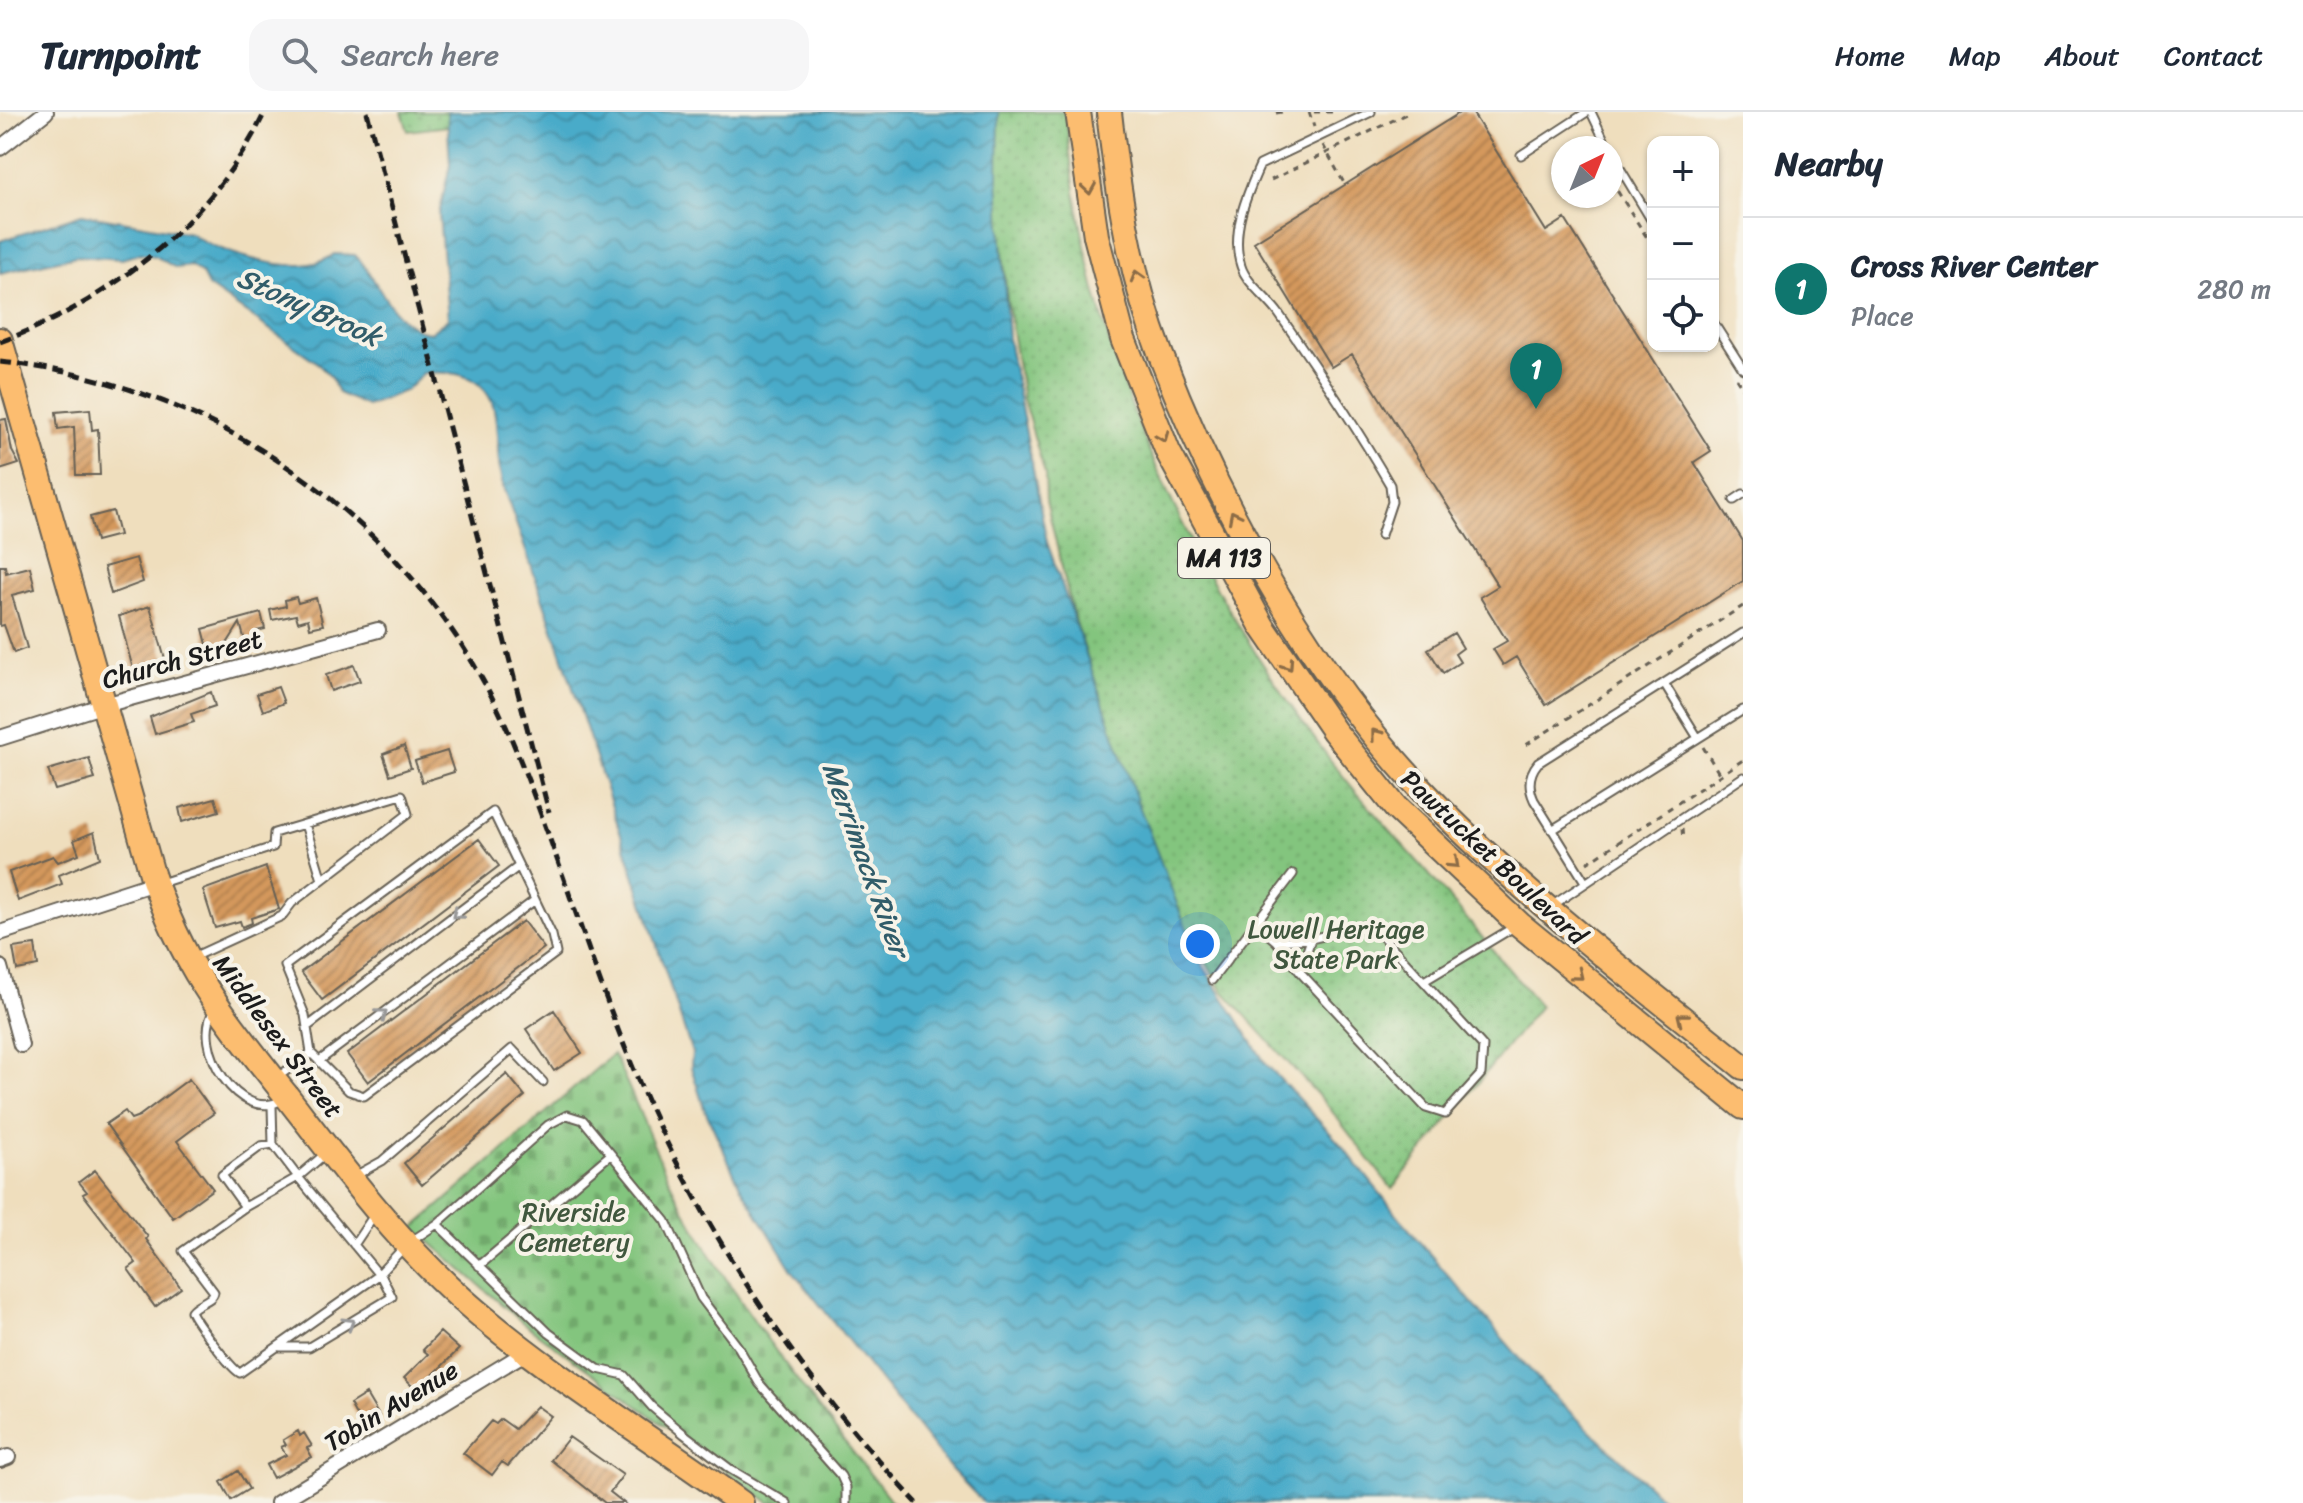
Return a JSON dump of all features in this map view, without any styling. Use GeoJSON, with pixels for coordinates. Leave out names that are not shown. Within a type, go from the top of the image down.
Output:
{"type":"FeatureCollection","features":[{"type":"Feature","properties":{"kind":"main road","name":"Pawtucket Boulevard"},"geometry":{"type":"LineString","coordinates":[[1078,112],[1096,236],[1123,339],[1168,452],[1262,626],[1334,731],[1396,808],[1533,917],[1743,1067]]}},
{"type":"Feature","properties":{"kind":"main road","name":"Pawtucket Boulevard"},"geometry":{"type":"LineString","coordinates":[[1109,112],[1115,171],[1134,265],[1160,352],[1239,525],[1336,683],[1396,759],[1533,917],[1743,1107]]}},
{"type":"Feature","properties":{"kind":"main road","name":"Middlesex Street"},"geometry":{"type":"LineString","coordinates":[[1,347],[101,706],[155,884],[186,960],[216,1007],[277,1094],[329,1150],[407,1244],[472,1307],[528,1351],[741,1503]]}},
{"type":"Feature","properties":{"kind":"street"},"geometry":{"type":"LineString","coordinates":[[0,148],[46,112]]}},
{"type":"Feature","properties":{"kind":"street","name":"Church Street"},"geometry":{"type":"LineString","coordinates":[[0,738],[101,706],[378,630]]}},
{"type":"Feature","properties":{"kind":"street"},"geometry":{"type":"LineString","coordinates":[[0,933],[63,910],[155,884]]}},
{"type":"Feature","properties":{"kind":"street"},"geometry":{"type":"LineString","coordinates":[[0,967],[21,1045]]}},
{"type":"Feature","properties":{"kind":"street","name":"Tobin Avenue"},"geometry":{"type":"LineString","coordinates":[[278,1503],[528,1351]]}},
{"type":"Feature","properties":{"kind":"lane"},"geometry":{"type":"LineString","coordinates":[[1371,112],[1260,165],[1248,191],[1238,234],[1241,267],[1276,310],[1333,392],[1390,485],[1392,502],[1381,535]]}},
{"type":"Feature","properties":{"kind":"lane"},"geometry":{"type":"LineString","coordinates":[[1521,155],[1589,112],[1602,136]]}},
{"type":"Feature","properties":{"kind":"lane"},"geometry":{"type":"LineString","coordinates":[[1623,172],[1647,213]]}},
{"type":"Feature","properties":{"kind":"lane"},"geometry":{"type":"LineString","coordinates":[[1719,331],[1743,369]]}},
{"type":"Feature","properties":{"kind":"lane"},"geometry":{"type":"LineString","coordinates":[[1734,500],[1743,494]]}},
{"type":"Feature","properties":{"kind":"lane"},"geometry":{"type":"LineString","coordinates":[[1585,882],[1530,791],[1532,770],[1743,633]]}},
{"type":"Feature","properties":{"kind":"lane"},"geometry":{"type":"LineString","coordinates":[[1664,683],[1698,738]]}},
{"type":"Feature","properties":{"kind":"lane"},"geometry":{"type":"LineString","coordinates":[[1552,830],[1743,710]]}},
{"type":"Feature","properties":{"kind":"lane"},"geometry":{"type":"LineString","coordinates":[[1424,981],[1533,917],[1743,777]]}},
{"type":"Feature","properties":{"kind":"lane"},"geometry":{"type":"LineString","coordinates":[[155,884],[273,847],[274,833],[402,795],[408,814],[292,903],[282,916],[186,960]]}},
{"type":"Feature","properties":{"kind":"lane"},"geometry":{"type":"LineString","coordinates":[[493,812],[535,900],[552,935],[556,953],[364,1096],[349,1091],[311,1053],[307,1027],[285,966],[493,812]]}},
{"type":"Feature","properties":{"kind":"lane"},"geometry":{"type":"LineString","coordinates":[[305,824],[322,880]]}},
{"type":"Feature","properties":{"kind":"lane"},"geometry":{"type":"LineString","coordinates":[[307,1027],[519,866]]}},
{"type":"Feature","properties":{"kind":"lane"},"geometry":{"type":"LineString","coordinates":[[1212,980],[1293,874]]}},
{"type":"Feature","properties":{"kind":"lane"},"geometry":{"type":"LineString","coordinates":[[319,1061],[535,900]]}},
{"type":"Feature","properties":{"kind":"lane"},"geometry":{"type":"LineString","coordinates":[[1256,924],[1276,941],[1300,972],[1426,1108],[1445,1114],[1481,1074],[1483,1046],[1371,924],[1311,939],[1276,941]]}},
{"type":"Feature","properties":{"kind":"lane"},"geometry":{"type":"LineString","coordinates":[[1300,972],[1311,939]]}},
{"type":"Feature","properties":{"kind":"lane"},"geometry":{"type":"LineString","coordinates":[[216,1007],[207,1027],[212,1056],[222,1075],[256,1106],[277,1094],[311,1053]]}},
{"type":"Feature","properties":{"kind":"lane"},"geometry":{"type":"LineString","coordinates":[[351,1178],[382,1161],[512,1049],[543,1082]]}},
{"type":"Feature","properties":{"kind":"lane"},"geometry":{"type":"LineString","coordinates":[[277,1094],[273,1144],[379,1275],[392,1297],[309,1347],[277,1347]]}},
{"type":"Feature","properties":{"kind":"lane"},"geometry":{"type":"LineString","coordinates":[[329,1150],[298,1177],[245,1207],[183,1251],[214,1292],[191,1311],[233,1371],[246,1372],[379,1275],[407,1244],[437,1224],[562,1117],[583,1120],[666,1221],[701,1298],[739,1348],[759,1383],[841,1476],[846,1487],[846,1503]]}},
{"type":"Feature","properties":{"kind":"lane"},"geometry":{"type":"LineString","coordinates":[[245,1207],[222,1175],[261,1146],[273,1144]]}},
{"type":"Feature","properties":{"kind":"lane"},"geometry":{"type":"LineString","coordinates":[[479,1266],[611,1154]]}},
{"type":"Feature","properties":{"kind":"lane"},"geometry":{"type":"LineString","coordinates":[[354,1245],[377,1211]]}},
{"type":"Feature","properties":{"kind":"lane"},"geometry":{"type":"LineString","coordinates":[[437,1224],[563,1345],[598,1369],[624,1375],[652,1407],[684,1434],[730,1469],[787,1503]]}},
{"type":"Feature","properties":{"kind":"path"},"geometry":{"type":"LineString","coordinates":[[1276,113],[1282,112]]}},
{"type":"Feature","properties":{"kind":"path"},"geometry":{"type":"LineString","coordinates":[[1336,112],[1311,112],[1319,137],[1345,185]]}},
{"type":"Feature","properties":{"kind":"path"},"geometry":{"type":"LineString","coordinates":[[1271,180],[1410,112]]}},
{"type":"Feature","properties":{"kind":"path"},"geometry":{"type":"LineString","coordinates":[[1623,200],[1647,238]]}},
{"type":"Feature","properties":{"kind":"path"},"geometry":{"type":"LineString","coordinates":[[1526,745],[1743,606]]}},
{"type":"Feature","properties":{"kind":"path"},"geometry":{"type":"LineString","coordinates":[[1698,738],[1720,775]]}},
{"type":"Feature","properties":{"kind":"path"},"geometry":{"type":"LineString","coordinates":[[1577,869],[1743,760]]}},
{"type":"Feature","properties":{"kind":"green space"},"geometry":{"type":"Polygon","coordinates":[[[402,112],[449,112],[448,126],[408,131],[402,112]]]}},
{"type":"Feature","properties":{"kind":"green space","name":"Lowell Heritage State Park"},"geometry":{"type":"Polygon","coordinates":[[[991,112],[1066,112],[1076,201],[1094,288],[1120,373],[1151,456],[1189,536],[1232,615],[1280,690],[1332,762],[1540,1006],[1392,1189],[1327,1105],[1223,991],[1163,888],[1072,610],[1046,500],[1045,474],[1023,399],[1007,299],[991,112]]]}},
{"type":"Feature","properties":{"kind":"green space","name":"Riverside Cemetery"},"geometry":{"type":"Polygon","coordinates":[[[613,1054],[669,1180],[712,1257],[786,1365],[893,1503],[770,1503],[522,1322],[414,1228],[613,1054]]]}},
{"type":"Feature","properties":{"kind":"water"},"geometry":{"type":"Polygon","coordinates":[[[447,112],[999,112],[998,179],[1008,339],[1047,542],[1138,803],[1198,958],[1266,1064],[1342,1146],[1416,1238],[1549,1392],[1667,1503],[984,1503],[951,1469],[792,1270],[740,1186],[704,1108],[691,1067],[692,1053],[577,700],[504,490],[494,409],[485,391],[462,375],[423,373],[407,390],[367,406],[338,393],[330,376],[315,361],[208,286],[202,274],[191,266],[176,268],[155,256],[141,253],[122,259],[76,256],[0,273],[0,241],[82,214],[190,233],[221,249],[261,261],[302,265],[334,254],[355,255],[405,322],[430,333],[448,319],[439,214],[450,165],[447,112]]]}},
{"type":"Feature","properties":{"kind":"building"},"geometry":{"type":"Polygon","coordinates":[[[1461,112],[1472,112],[1546,231],[1565,219],[1711,451],[1694,462],[1743,541],[1743,581],[1546,705],[1516,657],[1503,665],[1493,649],[1507,641],[1480,597],[1498,586],[1352,354],[1331,367],[1254,242],[1461,112]]]}},
{"type":"Feature","properties":{"kind":"building"},"geometry":{"type":"Polygon","coordinates":[[[90,409],[92,430],[98,429],[100,475],[76,475],[74,427],[58,429],[56,412],[90,409]]]}},
{"type":"Feature","properties":{"kind":"building"},"geometry":{"type":"Polygon","coordinates":[[[6,419],[12,451],[19,464],[0,470],[0,420],[6,419]]]}},
{"type":"Feature","properties":{"kind":"building"},"geometry":{"type":"Polygon","coordinates":[[[113,511],[119,535],[96,541],[90,517],[113,511]]]}},
{"type":"Feature","properties":{"kind":"building"},"geometry":{"type":"Polygon","coordinates":[[[136,558],[143,582],[111,594],[104,567],[136,558]]]}},
{"type":"Feature","properties":{"kind":"building"},"geometry":{"type":"Polygon","coordinates":[[[0,566],[5,566],[6,573],[30,567],[35,589],[12,595],[27,648],[14,653],[4,625],[0,626],[0,566]]]}},
{"type":"Feature","properties":{"kind":"building"},"geometry":{"type":"Polygon","coordinates":[[[296,597],[298,603],[316,598],[323,625],[310,628],[308,619],[298,622],[296,615],[272,620],[270,610],[286,606],[285,600],[296,597]]]}},
{"type":"Feature","properties":{"kind":"building"},"geometry":{"type":"Polygon","coordinates":[[[150,606],[166,663],[134,673],[119,616],[150,606]]]}},
{"type":"Feature","properties":{"kind":"building"},"geometry":{"type":"Polygon","coordinates":[[[261,613],[265,629],[257,631],[259,637],[245,641],[240,623],[223,650],[208,648],[203,629],[261,613]]]}},
{"type":"Feature","properties":{"kind":"building"},"geometry":{"type":"Polygon","coordinates":[[[1454,633],[1463,648],[1455,654],[1460,662],[1443,673],[1428,649],[1454,633]]]}},
{"type":"Feature","properties":{"kind":"building"},"geometry":{"type":"Polygon","coordinates":[[[354,665],[360,681],[331,691],[326,675],[354,665]]]}},
{"type":"Feature","properties":{"kind":"building"},"geometry":{"type":"Polygon","coordinates":[[[278,687],[284,703],[263,711],[257,694],[278,687]]]}},
{"type":"Feature","properties":{"kind":"building"},"geometry":{"type":"Polygon","coordinates":[[[211,692],[215,706],[191,714],[194,722],[155,734],[150,717],[211,692]]]}},
{"type":"Feature","properties":{"kind":"building"},"geometry":{"type":"Polygon","coordinates":[[[404,746],[411,768],[390,775],[383,754],[404,746]]]}},
{"type":"Feature","properties":{"kind":"building"},"geometry":{"type":"Polygon","coordinates":[[[447,751],[454,772],[422,782],[415,761],[447,751]]]}},
{"type":"Feature","properties":{"kind":"building"},"geometry":{"type":"Polygon","coordinates":[[[89,758],[95,779],[55,790],[48,770],[89,758]]]}},
{"type":"Feature","properties":{"kind":"building"},"geometry":{"type":"Polygon","coordinates":[[[215,798],[219,811],[182,822],[179,808],[215,798]]]}},
{"type":"Feature","properties":{"kind":"building"},"geometry":{"type":"Polygon","coordinates":[[[94,832],[100,858],[59,875],[62,884],[18,901],[9,872],[53,856],[58,862],[79,854],[74,840],[94,832]]]}},
{"type":"Feature","properties":{"kind":"building"},"geometry":{"type":"Polygon","coordinates":[[[479,839],[499,866],[322,1000],[301,972],[479,839]]]}},
{"type":"Feature","properties":{"kind":"building"},"geometry":{"type":"Polygon","coordinates":[[[266,867],[279,909],[251,918],[252,923],[242,927],[240,921],[215,928],[203,890],[266,867]]]}},
{"type":"Feature","properties":{"kind":"building"},"geometry":{"type":"Polygon","coordinates":[[[523,921],[544,948],[368,1082],[347,1054],[523,921]]]}},
{"type":"Feature","properties":{"kind":"building"},"geometry":{"type":"Polygon","coordinates":[[[35,945],[38,966],[17,970],[13,948],[35,945]]]}},
{"type":"Feature","properties":{"kind":"building"},"geometry":{"type":"Polygon","coordinates":[[[554,1010],[582,1053],[554,1071],[526,1029],[554,1010]]]}},
{"type":"Feature","properties":{"kind":"building"},"geometry":{"type":"Polygon","coordinates":[[[507,1074],[525,1096],[422,1185],[404,1163],[507,1074]]]}},
{"type":"Feature","properties":{"kind":"building"},"geometry":{"type":"Polygon","coordinates":[[[189,1079],[214,1113],[177,1141],[213,1189],[173,1218],[106,1124],[125,1111],[131,1119],[139,1116],[189,1079]]]}},
{"type":"Feature","properties":{"kind":"building"},"geometry":{"type":"Polygon","coordinates":[[[95,1170],[148,1237],[146,1239],[181,1288],[155,1307],[128,1269],[136,1263],[83,1194],[87,1192],[79,1182],[95,1170]]]}},
{"type":"Feature","properties":{"kind":"building"},"geometry":{"type":"Polygon","coordinates":[[[440,1332],[459,1349],[417,1391],[404,1378],[428,1354],[423,1350],[440,1332]]]}},
{"type":"Feature","properties":{"kind":"building"},"geometry":{"type":"Polygon","coordinates":[[[366,1394],[379,1416],[362,1426],[350,1404],[366,1394]]]}},
{"type":"Feature","properties":{"kind":"building"},"geometry":{"type":"Polygon","coordinates":[[[537,1406],[551,1416],[508,1466],[502,1462],[492,1475],[463,1453],[491,1421],[496,1424],[501,1419],[515,1429],[537,1406]]]}},
{"type":"Feature","properties":{"kind":"building"},"geometry":{"type":"Polygon","coordinates":[[[298,1431],[300,1436],[304,1433],[312,1446],[307,1448],[312,1457],[273,1478],[266,1465],[286,1455],[281,1447],[286,1445],[283,1440],[298,1431]]]}},
{"type":"Feature","properties":{"kind":"building"},"geometry":{"type":"Polygon","coordinates":[[[569,1437],[623,1475],[610,1492],[624,1503],[605,1503],[551,1460],[569,1437]]]}},
{"type":"Feature","properties":{"kind":"building"},"geometry":{"type":"Polygon","coordinates":[[[238,1471],[249,1489],[231,1500],[221,1482],[238,1471]]]}},
{"type":"Feature","properties":{"kind":"railway"},"geometry":{"type":"LineString","coordinates":[[0,342],[81,304],[155,252],[217,188],[265,112]]}},
{"type":"Feature","properties":{"kind":"railway"},"geometry":{"type":"LineString","coordinates":[[367,112],[549,812]]}},
{"type":"Feature","properties":{"kind":"railway"},"geometry":{"type":"LineString","coordinates":[[0,362],[84,376],[164,402],[239,437],[310,483],[373,537],[429,599],[476,669],[514,745],[631,1062],[704,1214],[767,1316],[802,1365],[877,1459],[917,1503]]}},
{"type":"Feature","properties":{"kind":"place","name":"Cross River Center"},"geometry":{"type":"Point","coordinates":[1536,409]}},
{"type":"Feature","properties":{"kind":"water label","name":"Stony Brook"},"geometry":{"type":"Point","coordinates":[309,307]}},
{"type":"Feature","properties":{"kind":"water label","name":"Merrimack River"},"geometry":{"type":"Point","coordinates":[866,859]}}]}
